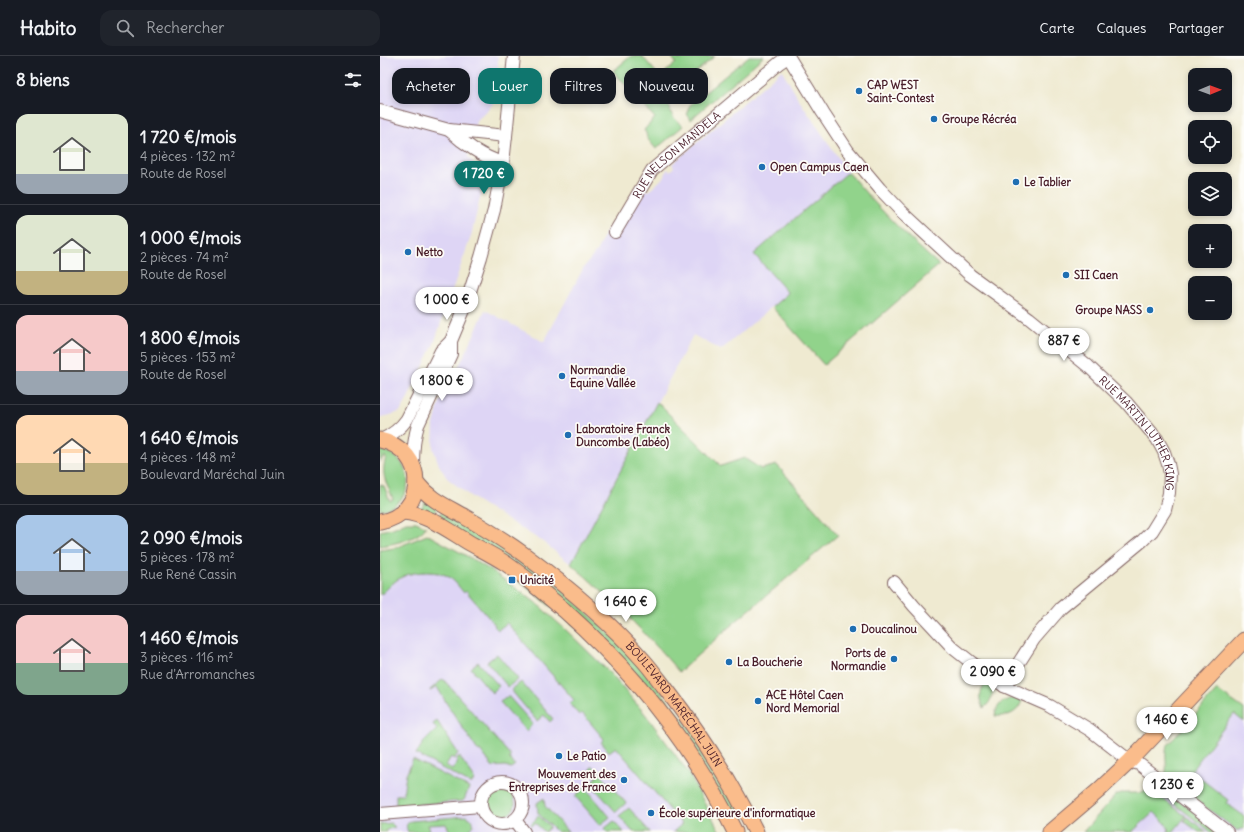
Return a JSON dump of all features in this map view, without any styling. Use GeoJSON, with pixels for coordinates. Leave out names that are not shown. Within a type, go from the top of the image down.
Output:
{"type":"FeatureCollection","features":[{"type":"Feature","properties":{"kind":"main road"},"geometry":{"type":"LineString","coordinates":[[380,440],[391,443],[400,448],[408,456],[416,473],[416,490],[413,498],[403,512],[389,520],[380,522]]}},
{"type":"Feature","properties":{"kind":"main road","name":"BOULEVARD MARÉCHAL JUIN"},"geometry":{"type":"LineString","coordinates":[[416,482],[431,497],[505,542],[560,582],[628,644],[644,662],[698,732],[724,770],[756,832]]}},
{"type":"Feature","properties":{"kind":"main road","name":"BOULEVARD MARÉCHAL JUIN"},"geometry":{"type":"LineString","coordinates":[[403,512],[419,515],[504,562],[554,602],[587,631],[639,686],[679,736],[717,796],[734,832]]}},
{"type":"Feature","properties":{"kind":"main road"},"geometry":{"type":"LineString","coordinates":[[1050,832],[1130,761],[1244,640]]}},
{"type":"Feature","properties":{"kind":"street"},"geometry":{"type":"LineString","coordinates":[[380,440],[394,434],[407,419],[441,351],[451,341],[464,310],[494,210],[506,136],[514,56]]}},
{"type":"Feature","properties":{"kind":"street","name":"RUE NELSON MANDELA"},"geometry":{"type":"LineString","coordinates":[[615,232],[652,170],[788,56]]}},
{"type":"Feature","properties":{"kind":"street","name":"RUE MARTIN LUTHER KING"},"geometry":{"type":"LineString","coordinates":[[788,56],[848,151],[880,189],[901,211],[970,275],[1029,318],[1088,366],[1126,402],[1156,439],[1164,452],[1168,464],[1170,486],[1165,510],[1152,530],[1142,541],[1060,608],[1034,639],[1004,686]]}},
{"type":"Feature","properties":{"kind":"street"},"geometry":{"type":"LineString","coordinates":[[380,111],[450,130],[506,136]]}},
{"type":"Feature","properties":{"kind":"street"},"geometry":{"type":"LineString","coordinates":[[450,130],[460,140],[469,146],[493,161],[502,163]]}},
{"type":"Feature","properties":{"kind":"street"},"geometry":{"type":"LineString","coordinates":[[413,465],[413,447],[416,429],[452,354],[451,341]]}},
{"type":"Feature","properties":{"kind":"street"},"geometry":{"type":"LineString","coordinates":[[894,582],[953,648],[1004,686],[1050,706],[1083,726],[1130,761],[1139,764],[1227,832]]}},
{"type":"Feature","properties":{"kind":"street"},"geometry":{"type":"LineString","coordinates":[[501,782],[508,783],[519,790],[522,796],[523,809],[515,820],[497,828],[486,818],[481,806],[482,795],[489,786],[501,782]]}},
{"type":"Feature","properties":{"kind":"street"},"geometry":{"type":"LineString","coordinates":[[380,814],[481,806]]}},
{"type":"Feature","properties":{"kind":"street"},"geometry":{"type":"LineString","coordinates":[[515,820],[524,832]]}},
{"type":"Feature","properties":{"kind":"shaded area"},"geometry":{"type":"Polygon","coordinates":[[[380,56],[498,56],[498,68],[478,68],[478,104],[492,104],[476,121],[468,156],[479,171],[481,194],[471,236],[433,346],[405,404],[400,412],[380,418],[380,56]]]}},
{"type":"Feature","properties":{"kind":"shaded area","name":"Normandie Equine Vallée"},"geometry":{"type":"Polygon","coordinates":[[[782,70],[799,100],[848,172],[754,254],[788,293],[721,350],[693,335],[571,564],[543,542],[474,499],[447,478],[439,465],[433,448],[434,424],[439,404],[467,350],[485,310],[544,342],[584,267],[596,252],[608,228],[618,234],[643,189],[649,191],[665,176],[667,169],[670,171],[674,167],[672,164],[782,70]]]}},
{"type":"Feature","properties":{"kind":"shaded area"},"geometry":{"type":"Polygon","coordinates":[[[427,535],[492,571],[535,602],[600,662],[646,715],[689,774],[720,832],[380,832],[380,550],[395,548],[427,535]]]}},
{"type":"Feature","properties":{"kind":"shaded area"},"geometry":{"type":"Polygon","coordinates":[[[1217,690],[1244,709],[1244,832],[1084,832],[1145,799],[1172,772],[1217,690]]]}},
{"type":"Feature","properties":{"kind":"green space"},"geometry":{"type":"Polygon","coordinates":[[[631,56],[642,56],[652,68],[624,68],[624,83],[616,74],[616,68],[631,56]]]}},
{"type":"Feature","properties":{"kind":"green space"},"geometry":{"type":"Polygon","coordinates":[[[671,56],[676,56],[679,60],[684,56],[715,56],[701,68],[670,68],[676,63],[671,56]]]}},
{"type":"Feature","properties":{"kind":"green space"},"geometry":{"type":"Polygon","coordinates":[[[749,56],[764,56],[690,120],[687,112],[690,105],[708,104],[708,90],[749,56]]]}},
{"type":"Feature","properties":{"kind":"green space"},"geometry":{"type":"Polygon","coordinates":[[[642,104],[668,104],[674,118],[683,126],[656,149],[647,138],[644,130],[655,118],[642,104]]]}},
{"type":"Feature","properties":{"kind":"green space"},"geometry":{"type":"Polygon","coordinates":[[[848,172],[869,197],[939,265],[824,365],[772,307],[788,293],[754,254],[848,172]]]}},
{"type":"Feature","properties":{"kind":"green space"},"geometry":{"type":"Polygon","coordinates":[[[657,402],[721,466],[744,458],[761,469],[777,465],[838,535],[728,628],[679,672],[654,643],[600,589],[571,564],[657,402]]]}},
{"type":"Feature","properties":{"kind":"green space"},"geometry":{"type":"Polygon","coordinates":[[[380,450],[396,457],[402,463],[408,479],[404,495],[394,505],[382,510],[380,510],[380,484],[384,486],[390,501],[393,499],[384,474],[386,457],[383,457],[380,463],[380,450]]]}},
{"type":"Feature","properties":{"kind":"green space"},"geometry":{"type":"Polygon","coordinates":[[[426,501],[437,507],[433,515],[421,509],[426,501]]]}},
{"type":"Feature","properties":{"kind":"green space"},"geometry":{"type":"Polygon","coordinates":[[[443,510],[483,533],[557,585],[628,651],[695,734],[751,832],[740,832],[634,672],[438,518],[443,510]]]}},
{"type":"Feature","properties":{"kind":"green space"},"geometry":{"type":"Polygon","coordinates":[[[406,522],[416,522],[425,526],[425,528],[422,532],[411,538],[380,546],[380,531],[393,528],[406,522]]]}},
{"type":"Feature","properties":{"kind":"green space"},"geometry":{"type":"Polygon","coordinates":[[[427,535],[492,571],[535,602],[608,671],[646,715],[689,774],[720,832],[673,832],[682,824],[616,747],[609,752],[601,742],[604,739],[582,713],[579,715],[570,704],[574,700],[507,623],[498,630],[466,591],[464,593],[449,577],[433,572],[409,574],[397,580],[380,595],[380,550],[395,548],[427,535]]]}},
{"type":"Feature","properties":{"kind":"green space"},"geometry":{"type":"Polygon","coordinates":[[[497,654],[518,679],[508,687],[487,662],[497,654]]]}},
{"type":"Feature","properties":{"kind":"green space"},"geometry":{"type":"Polygon","coordinates":[[[478,662],[499,686],[492,693],[471,668],[478,662]]]}},
{"type":"Feature","properties":{"kind":"green space"},"geometry":{"type":"Polygon","coordinates":[[[443,679],[511,756],[509,758],[515,765],[511,768],[505,766],[493,767],[480,750],[478,751],[437,687],[430,691],[443,679]]]}},
{"type":"Feature","properties":{"kind":"green space"},"geometry":{"type":"Polygon","coordinates":[[[988,680],[992,687],[992,695],[984,708],[981,701],[981,690],[988,680]]]}},
{"type":"Feature","properties":{"kind":"green space"},"geometry":{"type":"Polygon","coordinates":[[[521,682],[553,719],[550,722],[544,715],[537,721],[511,690],[521,682]]]}},
{"type":"Feature","properties":{"kind":"green space"},"geometry":{"type":"Polygon","coordinates":[[[1217,690],[1244,709],[1244,722],[1234,714],[1191,771],[1228,800],[1226,803],[1244,816],[1244,829],[1240,829],[1238,831],[1165,777],[1167,746],[1217,690]]]}},
{"type":"Feature","properties":{"kind":"green space"},"geometry":{"type":"Polygon","coordinates":[[[508,696],[533,724],[526,731],[500,702],[508,696]]]}},
{"type":"Feature","properties":{"kind":"green space"},"geometry":{"type":"Polygon","coordinates":[[[1015,698],[1022,700],[1016,711],[1004,716],[995,716],[999,705],[1015,698]]]}},
{"type":"Feature","properties":{"kind":"green space"},"geometry":{"type":"Polygon","coordinates":[[[437,721],[458,753],[454,759],[451,757],[446,765],[452,770],[458,762],[456,760],[459,756],[473,776],[474,780],[471,784],[416,754],[423,743],[437,729],[433,724],[437,721]]]}},
{"type":"Feature","properties":{"kind":"green space"},"geometry":{"type":"Polygon","coordinates":[[[413,759],[469,788],[464,800],[396,806],[396,795],[403,795],[406,775],[413,759]]]}},
{"type":"Feature","properties":{"kind":"green space"},"geometry":{"type":"Polygon","coordinates":[[[593,766],[626,803],[616,812],[590,783],[597,777],[590,769],[593,766]]]}},
{"type":"Feature","properties":{"kind":"green space"},"geometry":{"type":"Polygon","coordinates":[[[1156,785],[1220,832],[1211,832],[1155,789],[1156,785]]]}},
{"type":"Feature","properties":{"kind":"green space"},"geometry":{"type":"Polygon","coordinates":[[[585,787],[610,817],[600,825],[575,796],[585,787]]]}},
{"type":"Feature","properties":{"kind":"green space"},"geometry":{"type":"Polygon","coordinates":[[[1149,789],[1186,816],[1173,832],[1167,832],[1169,830],[1167,825],[1154,812],[1132,832],[1083,832],[1116,795],[1121,793],[1139,793],[1149,789]]]}},
{"type":"Feature","properties":{"kind":"green space"},"geometry":{"type":"Polygon","coordinates":[[[502,790],[511,794],[515,803],[511,812],[502,816],[493,812],[489,803],[493,794],[502,790]]]}},
{"type":"Feature","properties":{"kind":"green space"},"geometry":{"type":"Polygon","coordinates":[[[544,798],[545,806],[568,832],[557,832],[538,813],[537,803],[544,798]]]}},
{"type":"Feature","properties":{"kind":"green space"},"geometry":{"type":"Polygon","coordinates":[[[629,808],[650,832],[633,832],[619,816],[629,808]]]}},
{"type":"Feature","properties":{"kind":"green space"},"geometry":{"type":"Polygon","coordinates":[[[538,815],[550,827],[545,832],[535,823],[532,826],[531,824],[538,815]]]}},
{"type":"Feature","properties":{"kind":"green space"},"geometry":{"type":"Polygon","coordinates":[[[466,816],[471,819],[474,825],[468,832],[450,832],[446,824],[428,825],[430,830],[426,832],[408,832],[406,826],[411,821],[466,816]]]}},
{"type":"Feature","properties":{"kind":"green space"},"geometry":{"type":"Polygon","coordinates":[[[1187,817],[1207,832],[1199,832],[1184,821],[1187,817]]]}},
{"type":"Feature","properties":{"kind":"green space"},"geometry":{"type":"Polygon","coordinates":[[[614,821],[624,832],[607,832],[604,829],[614,821]]]}},
{"type":"Feature","properties":{"kind":"green space"},"geometry":{"type":"Polygon","coordinates":[[[391,823],[395,827],[386,830],[386,832],[380,832],[380,824],[391,823]]]}},
{"type":"Feature","properties":{"kind":"place","name":"CAP WEST Saint-Contest"},"geometry":{"type":"Point","coordinates":[859,91]}},
{"type":"Feature","properties":{"kind":"place","name":"Groupe Récréa"},"geometry":{"type":"Point","coordinates":[934,119]}},
{"type":"Feature","properties":{"kind":"place","name":"Open Campus Caen"},"geometry":{"type":"Point","coordinates":[762,167]}},
{"type":"Feature","properties":{"kind":"place","name":"Le Tablier"},"geometry":{"type":"Point","coordinates":[1016,182]}},
{"type":"Feature","properties":{"kind":"place","name":"Netto"},"geometry":{"type":"Point","coordinates":[408,252]}},
{"type":"Feature","properties":{"kind":"place","name":"SII Caen"},"geometry":{"type":"Point","coordinates":[1066,275]}},
{"type":"Feature","properties":{"kind":"place","name":"Groupe NASS"},"geometry":{"type":"Point","coordinates":[1150,310]}},
{"type":"Feature","properties":{"kind":"place","name":"Normandie Equine Vallée"},"geometry":{"type":"Point","coordinates":[562,376]}},
{"type":"Feature","properties":{"kind":"place","name":"Laboratoire Franck Duncombe (Labéo)"},"geometry":{"type":"Point","coordinates":[568,435]}},
{"type":"Feature","properties":{"kind":"place","name":"Unicité"},"geometry":{"type":"Point","coordinates":[512,580]}},
{"type":"Feature","properties":{"kind":"place","name":"Doucalinou"},"geometry":{"type":"Point","coordinates":[853,629]}},
{"type":"Feature","properties":{"kind":"place","name":"Ports de Normandie"},"geometry":{"type":"Point","coordinates":[894,659]}},
{"type":"Feature","properties":{"kind":"place","name":"La Boucherie"},"geometry":{"type":"Point","coordinates":[729,662]}},
{"type":"Feature","properties":{"kind":"place","name":"ACE Hôtel Caen Nord Memorial"},"geometry":{"type":"Point","coordinates":[758,701]}},
{"type":"Feature","properties":{"kind":"place","name":"Le Patio"},"geometry":{"type":"Point","coordinates":[559,756]}},
{"type":"Feature","properties":{"kind":"place","name":"Mouvement des Entreprises de France"},"geometry":{"type":"Point","coordinates":[624,780]}},
{"type":"Feature","properties":{"kind":"place","name":"École supérieure d'informatique"},"geometry":{"type":"Point","coordinates":[651,813]}}]}
